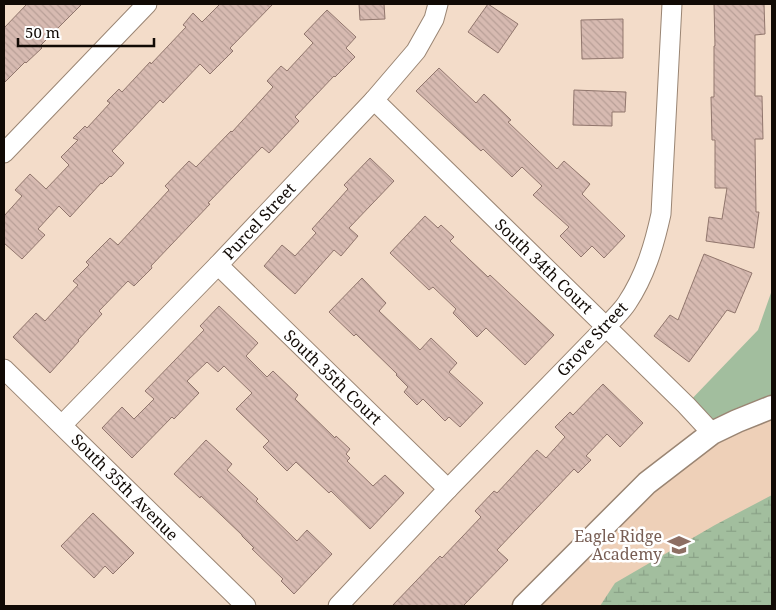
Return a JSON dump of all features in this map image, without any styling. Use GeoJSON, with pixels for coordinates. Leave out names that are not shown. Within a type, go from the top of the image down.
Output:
{"type":"FeatureCollection","features":[{"type":"Feature","properties":{"kind":"street"},"geometry":{"type":"LineString","coordinates":[[4,153],[147,4]]}},
{"type":"Feature","properties":{"kind":"street","name":"Purcel Street"},"geometry":{"type":"LineString","coordinates":[[62,425],[374,100],[416,51],[434,19],[438,4]]}},
{"type":"Feature","properties":{"kind":"street","name":"Grove Street"},"geometry":{"type":"LineString","coordinates":[[448,489],[627,304],[642,276],[653,248],[661,214],[672,4]]}},
{"type":"Feature","properties":{"kind":"street","name":"South 34th Court"},"geometry":{"type":"LineString","coordinates":[[374,100],[686,405],[712,433]]}},
{"type":"Feature","properties":{"kind":"street","name":"South 35th Court"},"geometry":{"type":"LineString","coordinates":[[218,264],[448,489]]}},
{"type":"Feature","properties":{"kind":"street","name":"South 35th Avenue"},"geometry":{"type":"LineString","coordinates":[[4,369],[246,606]]}},
{"type":"Feature","properties":{"kind":"street"},"geometry":{"type":"LineString","coordinates":[[524,606],[647,483],[712,433],[772,407]]}},
{"type":"Feature","properties":{"kind":"street"},"geometry":{"type":"LineString","coordinates":[[338,606],[448,489]]}},
{"type":"Feature","properties":{"kind":"shaded area","name":"Eagle Ridge Academy"},"geometry":{"type":"Polygon","coordinates":[[[772,407],[772,606],[524,606],[647,483],[772,407]]]}},
{"type":"Feature","properties":{"kind":"green space"},"geometry":{"type":"Polygon","coordinates":[[[772,290],[772,407],[712,433],[686,405],[758,330],[772,290]]]}},
{"type":"Feature","properties":{"kind":"green space"},"geometry":{"type":"Polygon","coordinates":[[[772,495],[772,606],[600,606],[615,583],[715,525],[772,495]]]}},
{"type":"Feature","properties":{"kind":"building"},"geometry":{"type":"Polygon","coordinates":[[[27,4],[82,4],[40,46],[42,48],[4,83],[4,28],[27,4]]]}},
{"type":"Feature","properties":{"kind":"building"},"geometry":{"type":"Polygon","coordinates":[[[220,4],[273,4],[230,48],[233,51],[210,74],[200,64],[163,103],[160,100],[112,151],[124,163],[111,177],[101,183],[70,217],[59,206],[38,229],[45,235],[22,259],[4,243],[4,216],[22,196],[15,190],[30,174],[46,189],[69,165],[61,157],[78,140],[73,138],[85,126],[87,128],[110,103],[107,101],[119,89],[122,92],[150,62],[151,64],[186,27],[183,25],[193,13],[202,22],[220,4]]]}},
{"type":"Feature","properties":{"kind":"building"},"geometry":{"type":"Polygon","coordinates":[[[359,4],[384,4],[385,19],[360,20],[359,4]]]}},
{"type":"Feature","properties":{"kind":"building"},"geometry":{"type":"Polygon","coordinates":[[[488,4],[518,24],[498,53],[468,32],[488,4]]]}},
{"type":"Feature","properties":{"kind":"building"},"geometry":{"type":"Polygon","coordinates":[[[714,4],[764,4],[765,34],[755,35],[755,96],[762,96],[763,139],[755,139],[756,212],[759,212],[754,248],[706,241],[709,217],[722,219],[727,188],[715,188],[715,140],[712,140],[711,97],[714,97],[714,4]]]}},
{"type":"Feature","properties":{"kind":"building"},"geometry":{"type":"Polygon","coordinates":[[[327,10],[356,37],[346,48],[355,57],[295,117],[299,121],[269,153],[262,147],[208,203],[210,204],[151,266],[152,268],[134,286],[128,281],[99,311],[102,314],[50,373],[13,337],[36,313],[45,321],[78,285],[73,281],[89,265],[86,262],[110,238],[118,245],[169,190],[165,186],[189,161],[196,167],[232,132],[273,87],[267,81],[281,66],[287,71],[313,43],[304,34],[327,10]]]}},
{"type":"Feature","properties":{"kind":"building"},"geometry":{"type":"Polygon","coordinates":[[[623,19],[623,58],[582,59],[581,20],[623,19]]]}},
{"type":"Feature","properties":{"kind":"building"},"geometry":{"type":"Polygon","coordinates":[[[439,68],[476,103],[484,94],[511,120],[508,122],[557,169],[564,161],[590,184],[582,194],[625,236],[604,258],[592,246],[581,257],[560,236],[569,227],[533,195],[542,186],[522,167],[512,177],[483,149],[481,151],[416,91],[439,68]]]}},
{"type":"Feature","properties":{"kind":"building"},"geometry":{"type":"Polygon","coordinates":[[[574,90],[626,92],[625,112],[612,112],[612,126],[573,125],[574,90]]]}},
{"type":"Feature","properties":{"kind":"building"},"geometry":{"type":"Polygon","coordinates":[[[370,158],[394,181],[349,228],[358,236],[341,256],[334,250],[295,294],[264,266],[282,245],[295,256],[316,233],[312,229],[348,189],[344,185],[370,158]]]}},
{"type":"Feature","properties":{"kind":"building"},"geometry":{"type":"Polygon","coordinates":[[[425,216],[438,228],[441,225],[454,237],[450,241],[488,277],[490,275],[554,335],[525,365],[486,328],[477,337],[453,313],[456,309],[433,287],[429,290],[390,253],[425,216]]]}},
{"type":"Feature","properties":{"kind":"building"},"geometry":{"type":"Polygon","coordinates":[[[704,254],[752,273],[735,313],[727,310],[689,362],[654,336],[670,315],[678,320],[704,254]]]}},
{"type":"Feature","properties":{"kind":"building"},"geometry":{"type":"Polygon","coordinates":[[[362,278],[386,303],[379,311],[420,350],[431,338],[457,363],[449,372],[483,403],[460,427],[449,417],[445,421],[423,399],[417,405],[404,392],[408,387],[397,374],[356,334],[354,336],[329,312],[362,278]]]}},
{"type":"Feature","properties":{"kind":"building"},"geometry":{"type":"Polygon","coordinates":[[[219,306],[258,343],[246,356],[267,377],[273,371],[298,395],[295,399],[335,438],[336,436],[350,449],[346,454],[350,458],[347,461],[373,486],[385,475],[404,493],[370,529],[331,491],[329,493],[296,462],[287,471],[263,447],[269,441],[236,409],[252,393],[224,366],[218,372],[207,362],[187,381],[199,393],[174,419],[172,417],[132,458],[102,428],[122,407],[134,419],[154,399],[145,391],[204,330],[200,326],[219,306]]]}},
{"type":"Feature","properties":{"kind":"building"},"geometry":{"type":"Polygon","coordinates":[[[603,384],[643,423],[620,447],[607,434],[586,456],[591,460],[578,473],[574,469],[497,550],[508,560],[463,606],[392,606],[481,517],[475,511],[494,491],[497,493],[537,450],[546,458],[565,437],[555,427],[570,412],[573,415],[603,384]]]}},
{"type":"Feature","properties":{"kind":"building"},"geometry":{"type":"Polygon","coordinates":[[[206,440],[232,464],[227,470],[258,499],[256,501],[297,541],[307,530],[332,554],[294,594],[281,581],[283,579],[252,549],[254,548],[242,535],[201,496],[200,498],[174,474],[206,440]]]}},
{"type":"Feature","properties":{"kind":"building"},"geometry":{"type":"Polygon","coordinates":[[[93,513],[134,553],[113,574],[105,566],[94,578],[61,546],[93,513]]]}},
{"type":"Feature","properties":{"kind":"place","name":"Eagle Ridge Academy"},"geometry":{"type":"Point","coordinates":[679,545]}}]}
